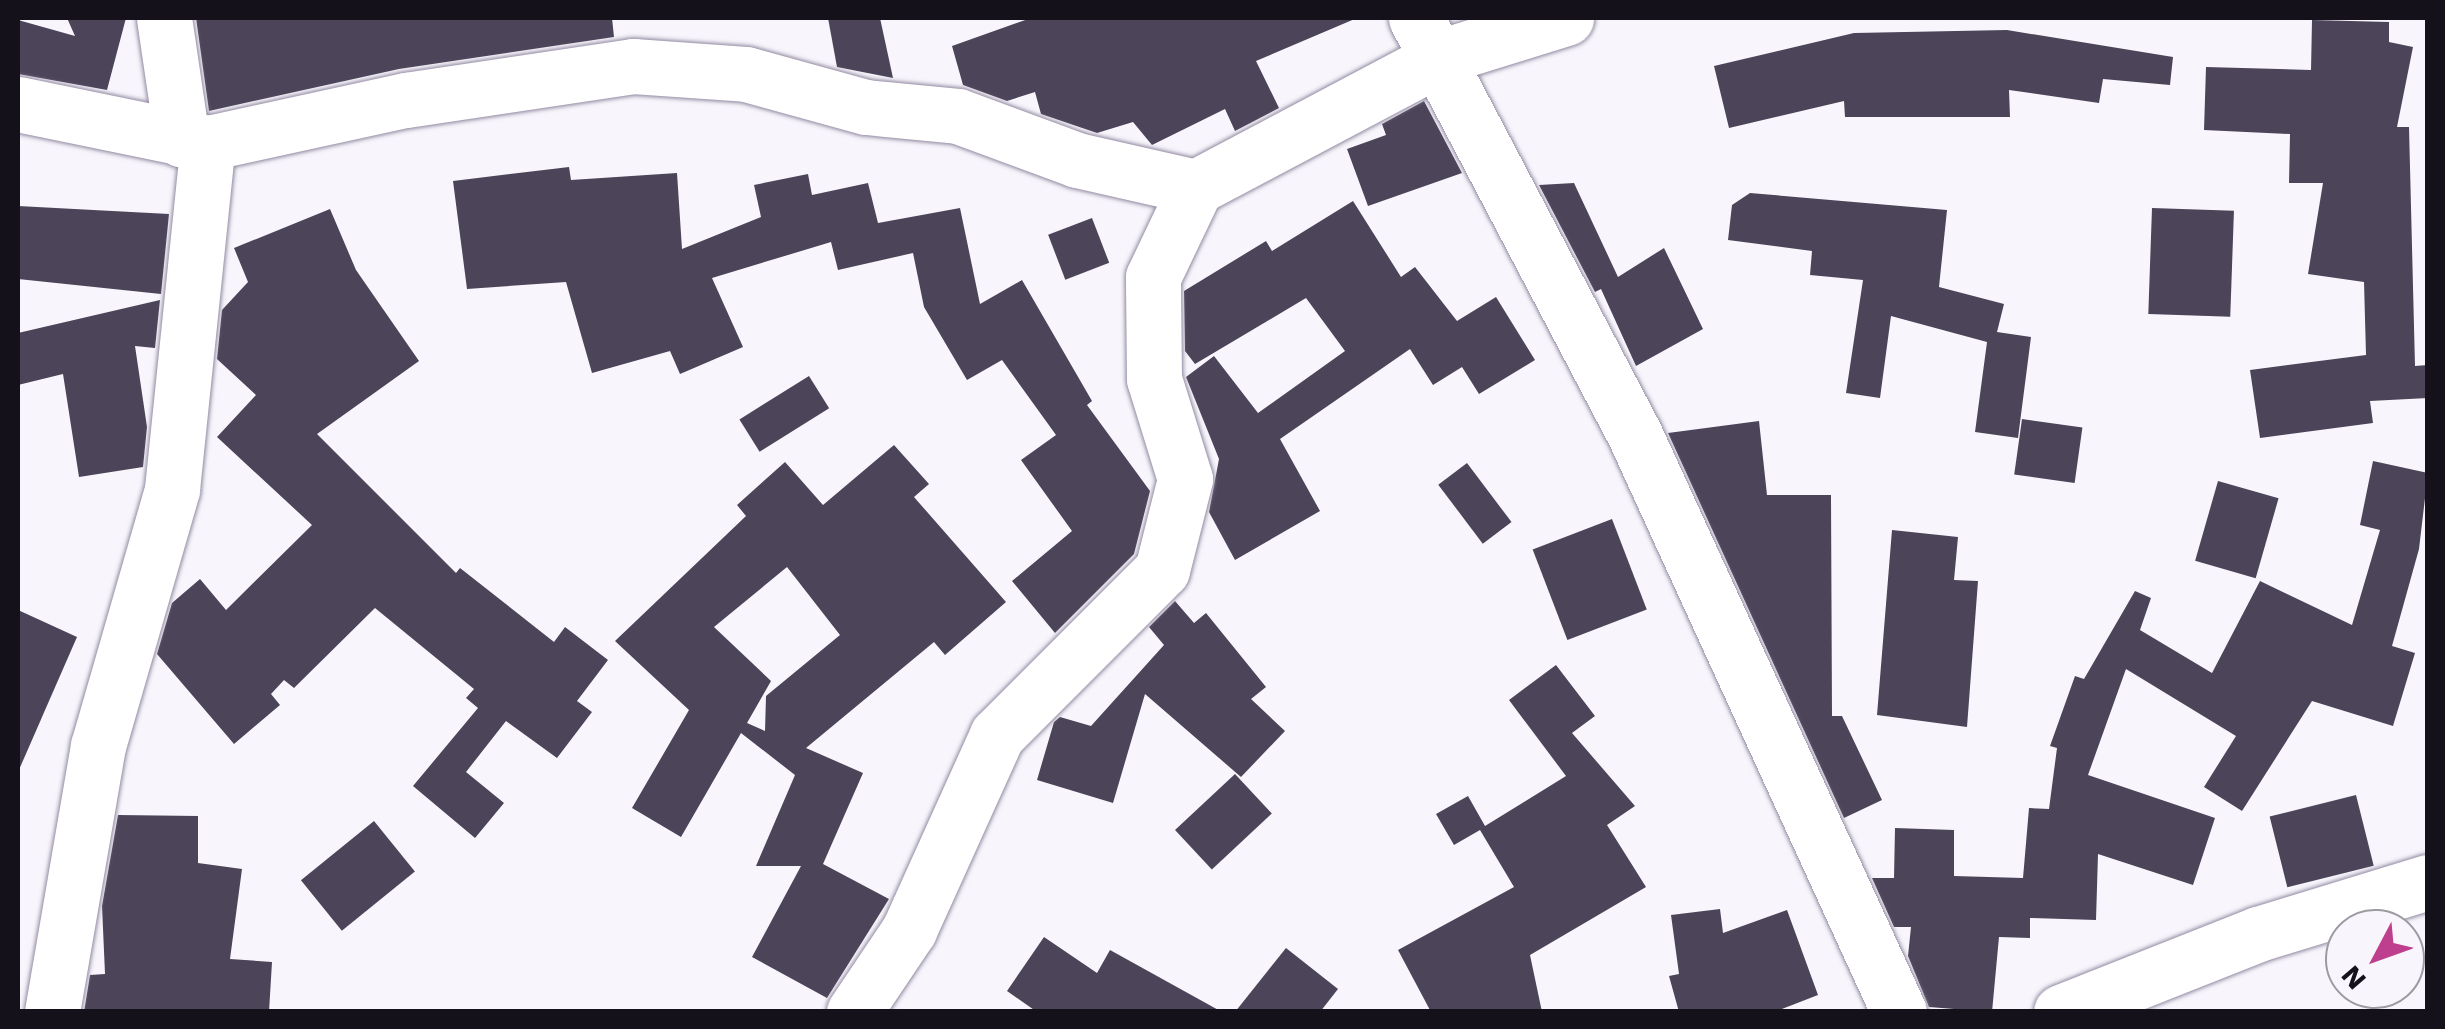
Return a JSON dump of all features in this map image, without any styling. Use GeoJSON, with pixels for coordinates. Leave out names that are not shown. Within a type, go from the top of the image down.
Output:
{"type":"FeatureCollection","features":[{"type":"Feature","properties":{"kind":"street"},"geometry":{"type":"LineString","coordinates":[[52,1012],[98,746],[172,489],[195,142],[164,18]]}},
{"type":"Feature","properties":{"kind":"street"},"geometry":{"type":"LineString","coordinates":[[854,1012],[909,930],[997,735],[1162,570],[1185,480],[1154,379],[1153,277],[1196,186],[1430,37],[1566,18]]}},
{"type":"Feature","properties":{"kind":"street"},"geometry":{"type":"LineString","coordinates":[[1430,37],[1634,434],[1899,1012]]}},
{"type":"Feature","properties":{"kind":"street"},"geometry":{"type":"LineString","coordinates":[[18,104],[195,142],[406,100],[633,66],[746,74],[866,107],[958,116],[1077,160],[1196,186]]}},
{"type":"Feature","properties":{"kind":"street"},"geometry":{"type":"LineString","coordinates":[[2061,1012],[2258,934],[2428,882]]}},
{"type":"Feature","properties":{"kind":"building"},"geometry":{"type":"Polygon","coordinates":[[[67,18],[126,18],[107,90],[18,74],[18,20],[75,36],[67,18]]]}},
{"type":"Feature","properties":{"kind":"building"},"geometry":{"type":"Polygon","coordinates":[[[196,18],[612,18],[614,37],[399,69],[209,111],[196,18]]]}},
{"type":"Feature","properties":{"kind":"building"},"geometry":{"type":"Polygon","coordinates":[[[828,18],[880,18],[893,78],[837,67],[828,18]]]}},
{"type":"Feature","properties":{"kind":"building"},"geometry":{"type":"Polygon","coordinates":[[[1031,18],[1357,18],[1256,61],[1279,108],[1235,131],[1225,109],[1152,145],[1133,122],[1097,133],[1041,114],[1035,92],[1007,101],[963,85],[952,46],[1031,18]]]}},
{"type":"Feature","properties":{"kind":"building"},"geometry":{"type":"Polygon","coordinates":[[[2312,20],[2389,22],[2389,42],[2413,47],[2397,127],[2409,127],[2415,366],[2428,365],[2428,398],[2370,401],[2373,423],[2260,438],[2250,370],[2366,355],[2364,282],[2308,274],[2323,183],[2289,183],[2290,134],[2204,130],[2206,67],[2311,70],[2312,20]]]}},
{"type":"Feature","properties":{"kind":"building"},"geometry":{"type":"Polygon","coordinates":[[[2007,30],[2173,57],[2170,85],[2103,79],[2099,103],[2009,90],[2010,117],[1845,117],[1844,101],[1729,128],[1714,66],[1854,33],[2007,30]]]}},
{"type":"Feature","properties":{"kind":"building"},"geometry":{"type":"Polygon","coordinates":[[[1424,101],[1462,173],[1368,206],[1347,149],[1386,135],[1382,124],[1424,101]]]}},
{"type":"Feature","properties":{"kind":"building"},"geometry":{"type":"Polygon","coordinates":[[[569,167],[571,180],[677,173],[682,249],[761,217],[754,185],[808,174],[812,195],[868,183],[878,223],[960,208],[980,304],[1022,280],[1092,401],[1087,405],[1150,491],[1134,554],[1055,633],[1012,581],[1072,531],[1021,460],[1056,435],[1002,360],[967,380],[924,307],[913,253],[838,270],[831,242],[712,278],[743,347],[680,374],[670,351],[592,373],[566,282],[467,289],[453,181],[569,167]]]}},
{"type":"Feature","properties":{"kind":"building"},"geometry":{"type":"Polygon","coordinates":[[[1574,183],[1618,277],[1664,248],[1703,329],[1636,366],[1601,289],[1595,292],[1539,185],[1574,183]]]}},
{"type":"Feature","properties":{"kind":"building"},"geometry":{"type":"Polygon","coordinates":[[[1750,193],[1947,210],[1939,287],[2004,304],[1997,332],[2031,337],[2018,438],[1975,432],[1987,342],[1891,316],[1880,398],[1846,393],[1863,280],[1810,275],[1812,251],[1728,240],[1732,205],[1750,193]]]}},
{"type":"Feature","properties":{"kind":"building"},"geometry":{"type":"Polygon","coordinates":[[[1353,201],[1401,277],[1415,267],[1457,321],[1496,297],[1535,360],[1479,394],[1462,367],[1433,385],[1410,349],[1280,439],[1320,511],[1235,560],[1209,512],[1219,459],[1186,377],[1214,356],[1258,413],[1345,351],[1306,298],[1195,364],[1185,351],[1184,291],[1266,241],[1272,251],[1353,201]]]}},
{"type":"Feature","properties":{"kind":"building"},"geometry":{"type":"Polygon","coordinates":[[[18,206],[169,214],[161,294],[18,279],[18,206]]]}},
{"type":"Feature","properties":{"kind":"building"},"geometry":{"type":"Polygon","coordinates":[[[2152,208],[2234,211],[2230,317],[2148,314],[2152,208]]]}},
{"type":"Feature","properties":{"kind":"building"},"geometry":{"type":"Polygon","coordinates":[[[330,209],[356,270],[419,361],[317,434],[456,573],[460,568],[554,642],[565,627],[608,660],[577,701],[592,712],[557,758],[506,721],[466,772],[504,803],[475,838],[413,786],[478,708],[466,698],[474,689],[375,608],[294,688],[284,680],[271,694],[280,705],[234,744],[157,654],[172,603],[200,579],[226,610],[312,525],[217,437],[256,395],[217,359],[222,310],[248,282],[234,248],[330,209]]]}},
{"type":"Feature","properties":{"kind":"building"},"geometry":{"type":"Polygon","coordinates":[[[1092,218],[1109,263],[1065,280],[1048,235],[1092,218]]]}},
{"type":"Feature","properties":{"kind":"building"},"geometry":{"type":"Polygon","coordinates":[[[160,300],[155,348],[135,346],[147,427],[143,467],[79,477],[63,374],[18,385],[18,333],[160,300]]]}},
{"type":"Feature","properties":{"kind":"building"},"geometry":{"type":"Polygon","coordinates":[[[809,376],[829,408],[760,452],[739,419],[809,376]]]}},
{"type":"Feature","properties":{"kind":"building"},"geometry":{"type":"Polygon","coordinates":[[[2022,419],[2082,427],[2075,483],[2014,474],[2022,419]]]}},
{"type":"Feature","properties":{"kind":"building"},"geometry":{"type":"Polygon","coordinates":[[[1759,421],[1767,495],[1831,495],[1832,716],[1842,716],[1882,800],[1844,818],[1668,433],[1759,421]]]}},
{"type":"Feature","properties":{"kind":"building"},"geometry":{"type":"Polygon","coordinates":[[[894,445],[929,484],[914,497],[1006,602],[945,655],[934,642],[806,748],[863,773],[823,864],[889,899],[827,998],[752,957],[801,866],[756,866],[795,775],[741,733],[681,837],[632,808],[689,710],[615,641],[746,516],[737,505],[785,462],[823,505],[894,445]],[[787,567],[714,627],[771,681],[747,723],[765,731],[766,696],[840,635],[787,567]]]}},
{"type":"Feature","properties":{"kind":"building"},"geometry":{"type":"Polygon","coordinates":[[[2373,461],[2428,473],[2419,549],[2392,646],[2415,653],[2393,726],[2312,701],[2242,811],[2204,787],[2236,736],[2126,669],[2088,775],[2215,818],[2193,885],[2098,854],[2096,920],[2030,918],[2030,938],[1999,937],[1992,1012],[1929,1007],[1908,956],[1911,927],[1894,927],[1872,878],[1894,878],[1895,828],[1954,830],[1954,876],[2023,878],[2029,808],[2049,809],[2057,748],[2050,746],[2075,676],[2084,679],[2135,591],[2151,598],[2140,630],[2212,673],[2260,581],[2352,625],[2380,530],[2360,525],[2373,461]]]}},
{"type":"Feature","properties":{"kind":"building"},"geometry":{"type":"Polygon","coordinates":[[[1467,463],[1512,522],[1483,544],[1438,485],[1467,463]]]}},
{"type":"Feature","properties":{"kind":"building"},"geometry":{"type":"Polygon","coordinates":[[[2218,481],[2279,498],[2256,578],[2195,561],[2218,481]]]}},
{"type":"Feature","properties":{"kind":"building"},"geometry":{"type":"Polygon","coordinates":[[[1612,519],[1647,610],[1567,640],[1533,549],[1612,519]]]}},
{"type":"Feature","properties":{"kind":"building"},"geometry":{"type":"Polygon","coordinates":[[[1892,530],[1958,537],[1954,580],[1978,581],[1967,727],[1877,715],[1892,530]]]}},
{"type":"Feature","properties":{"kind":"building"},"geometry":{"type":"Polygon","coordinates":[[[1175,601],[1194,623],[1206,613],[1266,687],[1251,699],[1285,731],[1241,777],[1145,694],[1113,803],[1037,780],[1054,722],[1060,717],[1091,726],[1164,645],[1149,627],[1175,601]]]}},
{"type":"Feature","properties":{"kind":"building"},"geometry":{"type":"Polygon","coordinates":[[[18,610],[77,637],[18,772],[18,610]]]}},
{"type":"Feature","properties":{"kind":"building"},"geometry":{"type":"Polygon","coordinates":[[[1556,665],[1595,716],[1572,733],[1635,806],[1607,825],[1646,887],[1530,955],[1542,1012],[1431,1012],[1398,950],[1514,887],[1480,830],[1454,845],[1436,814],[1468,796],[1485,826],[1566,776],[1509,700],[1556,665]]]}},
{"type":"Feature","properties":{"kind":"building"},"geometry":{"type":"Polygon","coordinates":[[[1235,774],[1272,813],[1212,869],[1175,830],[1235,774]]]}},
{"type":"Feature","properties":{"kind":"building"},"geometry":{"type":"Polygon","coordinates":[[[2356,795],[2374,866],[2287,887],[2270,817],[2356,795]]]}},
{"type":"Feature","properties":{"kind":"building"},"geometry":{"type":"Polygon","coordinates":[[[118,815],[198,816],[198,863],[242,869],[230,959],[272,962],[269,1012],[84,1012],[90,975],[105,974],[102,906],[118,815]]]}},
{"type":"Feature","properties":{"kind":"building"},"geometry":{"type":"Polygon","coordinates":[[[374,821],[415,872],[342,931],[301,880],[374,821]]]}},
{"type":"Feature","properties":{"kind":"building"},"geometry":{"type":"Polygon","coordinates":[[[1720,909],[1723,933],[1787,910],[1818,995],[1774,1012],[1679,1012],[1669,976],[1679,974],[1671,915],[1720,909]]]}},
{"type":"Feature","properties":{"kind":"building"},"geometry":{"type":"Polygon","coordinates":[[[1044,937],[1097,973],[1110,950],[1222,1012],[1037,1012],[1007,991],[1044,937]]]}},
{"type":"Feature","properties":{"kind":"building"},"geometry":{"type":"Polygon","coordinates":[[[1286,948],[1338,989],[1320,1012],[1235,1012],[1286,948]]]}}]}
